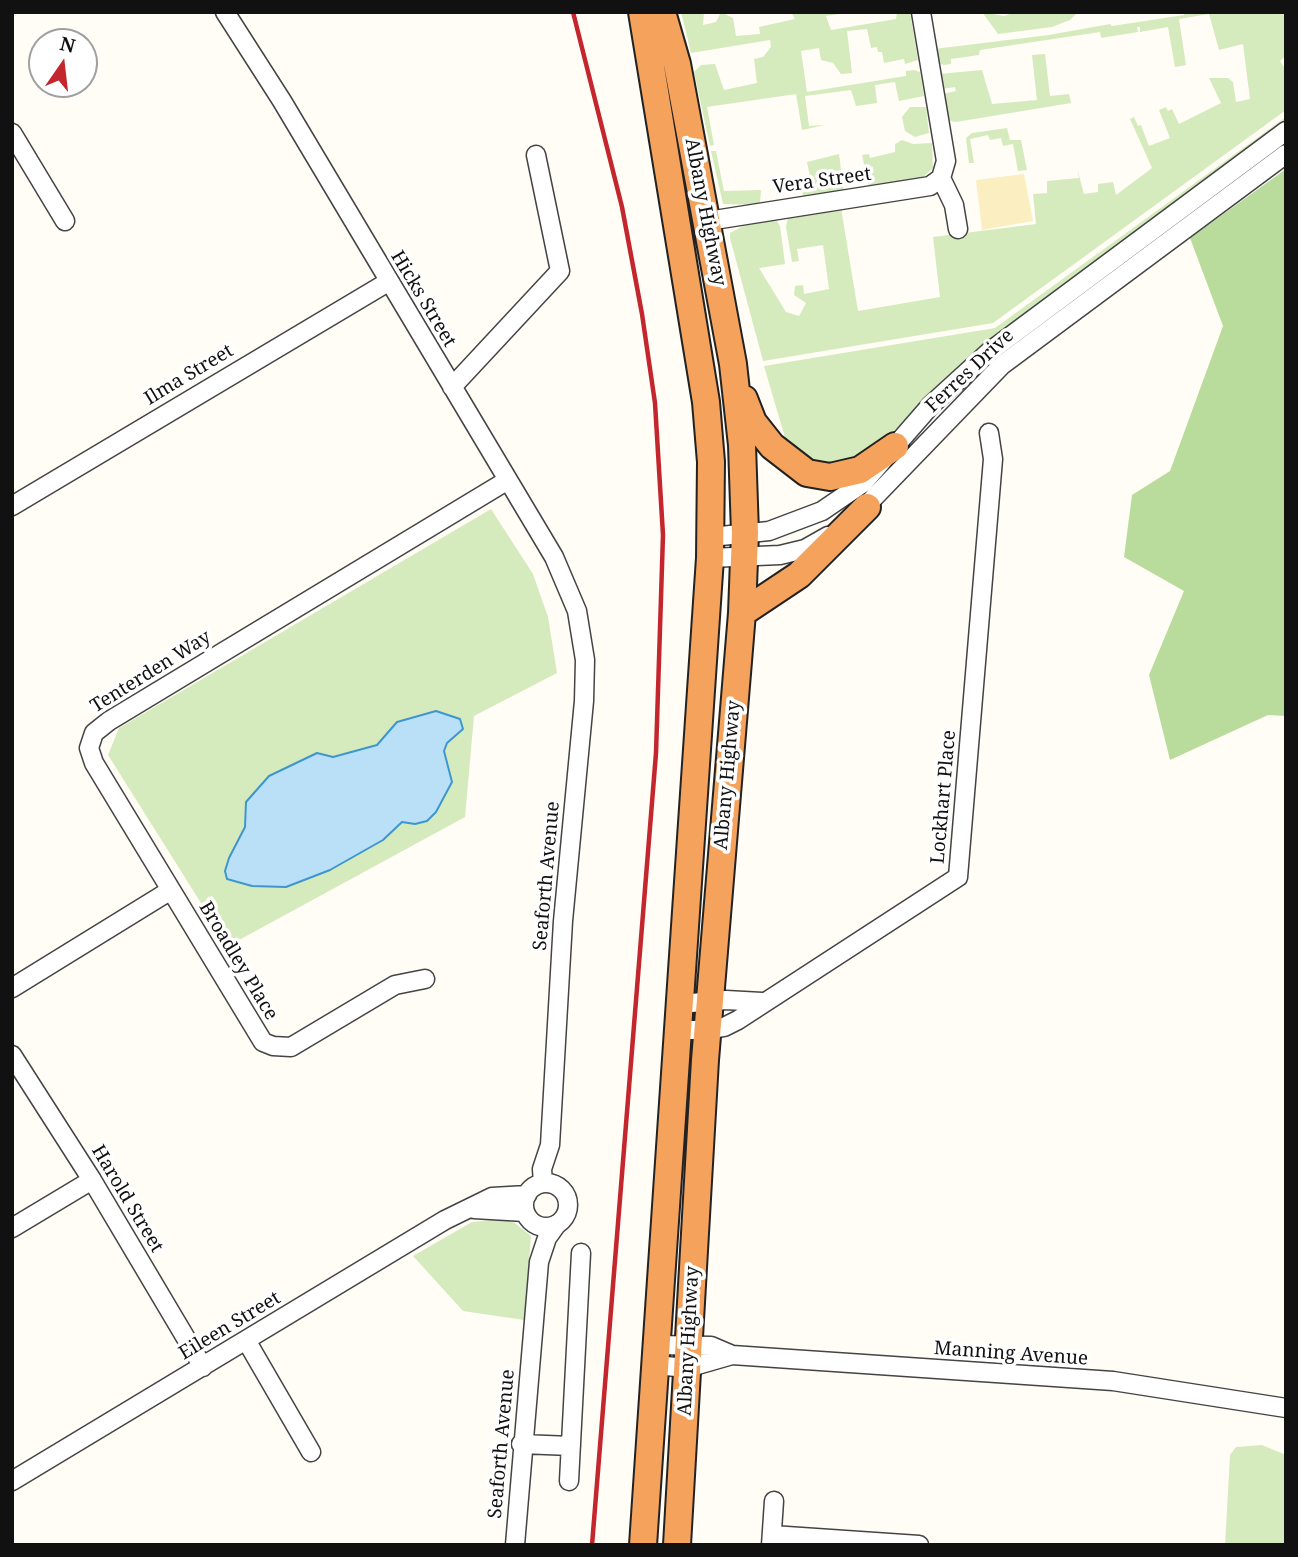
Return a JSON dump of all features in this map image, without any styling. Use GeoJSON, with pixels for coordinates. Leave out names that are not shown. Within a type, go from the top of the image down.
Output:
{"type":"FeatureCollection","features":[{"type":"Feature","properties":{"kind":"highway","name":"Albany Highway"},"geometry":{"type":"LineString","coordinates":[[642,12],[706,402],[711,462],[710,548],[643,1545]]}},
{"type":"Feature","properties":{"kind":"highway","name":"Albany Highway"},"geometry":{"type":"LineString","coordinates":[[662,12],[677,64],[735,378],[743,445],[745,545],[742,613],[707,1030],[677,1545]]}},
{"type":"Feature","properties":{"kind":"highway"},"geometry":{"type":"LineString","coordinates":[[735,378],[753,422],[772,446],[807,473],[830,477],[860,470],[895,446]]}},
{"type":"Feature","properties":{"kind":"highway"},"geometry":{"type":"LineString","coordinates":[[742,613],[799,575],[867,507]]}},
{"type":"Feature","properties":{"kind":"street","name":"Hicks Street"},"geometry":{"type":"LineString","coordinates":[[225,12],[282,101],[554,557],[577,611]]}},
{"type":"Feature","properties":{"kind":"street"},"geometry":{"type":"LineString","coordinates":[[921,12],[946,162],[941,178],[954,205],[958,229]]}},
{"type":"Feature","properties":{"kind":"street","name":"Ferres Drive"},"geometry":{"type":"LineString","coordinates":[[745,545],[769,531],[822,511],[863,483],[931,405],[989,352],[1286,131]]}},
{"type":"Feature","properties":{"kind":"street"},"geometry":{"type":"LineString","coordinates":[[12,133],[65,221]]}},
{"type":"Feature","properties":{"kind":"street","name":"Ferres Drive"},"geometry":{"type":"LineString","coordinates":[[710,548],[745,545],[805,549],[867,507],[1002,365],[1286,154]]}},
{"type":"Feature","properties":{"kind":"street"},"geometry":{"type":"LineString","coordinates":[[452,387],[560,271],[536,155]]}},
{"type":"Feature","properties":{"kind":"street","name":"Vera Street"},"geometry":{"type":"LineString","coordinates":[[708,221],[930,186],[941,178]]}},
{"type":"Feature","properties":{"kind":"street","name":"Ilma Street"},"geometry":{"type":"LineString","coordinates":[[12,506],[388,282]]}},
{"type":"Feature","properties":{"kind":"street","name":"Lockhart Place"},"geometry":{"type":"LineString","coordinates":[[678,1030],[724,1027],[958,877],[993,459],[989,433]]}},
{"type":"Feature","properties":{"kind":"street","name":"Tenterden Way"},"geometry":{"type":"LineString","coordinates":[[171,890],[94,763],[89,748],[94,733],[109,721],[508,480]]}},
{"type":"Feature","properties":{"kind":"street","name":"Seaforth Avenue"},"geometry":{"type":"LineString","coordinates":[[543,1183],[542,1169],[550,1145],[563,921],[584,701],[584,660],[577,611]]}},
{"type":"Feature","properties":{"kind":"street"},"geometry":{"type":"LineString","coordinates":[[12,988],[171,890]]}},
{"type":"Feature","properties":{"kind":"street","name":"Broadley Place"},"geometry":{"type":"LineString","coordinates":[[171,890],[263,1042],[273,1046],[291,1048],[395,985],[425,979]]}},
{"type":"Feature","properties":{"kind":"street"},"geometry":{"type":"LineString","coordinates":[[680,1004],[762,1002]]}},
{"type":"Feature","properties":{"kind":"street","name":"Harold Street"},"geometry":{"type":"LineString","coordinates":[[12,1055],[92,1180],[203,1367]]}},
{"type":"Feature","properties":{"kind":"street","name":"Seaforth Avenue"},"geometry":{"type":"LineString","coordinates":[[550,1145],[563,1190]]}},
{"type":"Feature","properties":{"kind":"street"},"geometry":{"type":"LineString","coordinates":[[12,1228],[92,1180]]}},
{"type":"Feature","properties":{"kind":"street"},"geometry":{"type":"LineString","coordinates":[[543,1183],[563,1190],[568,1209],[556,1224],[542,1227],[529,1210],[543,1183]]}},
{"type":"Feature","properties":{"kind":"street","name":"Eileen Street"},"geometry":{"type":"LineString","coordinates":[[12,1481],[445,1220],[492,1197],[529,1210]]}},
{"type":"Feature","properties":{"kind":"street","name":"Seaforth Avenue"},"geometry":{"type":"LineString","coordinates":[[529,1210],[539,1262]]}},
{"type":"Feature","properties":{"kind":"street","name":"Seaforth Avenue"},"geometry":{"type":"LineString","coordinates":[[515,1545],[539,1262],[547,1238],[556,1224]]}},
{"type":"Feature","properties":{"kind":"street"},"geometry":{"type":"LineString","coordinates":[[569,1481],[581,1253]]}},
{"type":"Feature","properties":{"kind":"street"},"geometry":{"type":"LineString","coordinates":[[246,1340],[311,1452]]}},
{"type":"Feature","properties":{"kind":"street","name":"Manning Avenue"},"geometry":{"type":"LineString","coordinates":[[656,1355],[688,1356],[711,1346],[732,1355],[1113,1381],[1286,1408]]}},
{"type":"Feature","properties":{"kind":"street"},"geometry":{"type":"LineString","coordinates":[[522,1444],[571,1446]]}},
{"type":"Feature","properties":{"kind":"street"},"geometry":{"type":"LineString","coordinates":[[774,1501],[772,1540],[919,1545]]}},
{"type":"Feature","properties":{"kind":"green space"},"geometry":{"type":"Polygon","coordinates":[[[681,12],[704,12],[703,25],[716,22],[721,12],[733,18],[736,36],[760,34],[759,27],[795,19],[791,12],[852,12],[826,16],[831,30],[896,19],[897,12],[910,12],[918,60],[905,64],[904,59],[884,63],[882,52],[878,52],[877,47],[871,48],[867,29],[847,31],[852,73],[841,74],[833,63],[821,60],[819,48],[801,51],[807,92],[906,76],[906,71],[914,70],[920,72],[924,96],[899,101],[895,82],[875,85],[877,103],[856,106],[851,90],[805,96],[809,126],[825,125],[802,130],[796,94],[707,107],[714,145],[710,146],[694,72],[701,65],[715,64],[724,90],[757,83],[754,59],[763,57],[771,47],[770,40],[691,53],[681,12]]]}},
{"type":"Feature","properties":{"kind":"green space"},"geometry":{"type":"Polygon","coordinates":[[[982,12],[1004,16],[1016,12],[1078,12],[1070,20],[1052,27],[998,34],[982,12]]]}},
{"type":"Feature","properties":{"kind":"green space"},"geometry":{"type":"Polygon","coordinates":[[[1184,12],[1286,12],[1286,56],[1280,61],[1286,70],[1286,110],[993,323],[763,361],[730,238],[730,233],[743,226],[775,218],[780,226],[785,264],[759,268],[786,312],[799,316],[806,303],[794,295],[795,286],[803,285],[804,294],[829,289],[823,245],[797,249],[799,261],[792,262],[786,227],[788,217],[841,208],[858,311],[940,297],[933,237],[1036,224],[1033,194],[1047,193],[1047,181],[1079,178],[1077,168],[1084,194],[1098,192],[1098,184],[1113,182],[1116,195],[1152,168],[1130,119],[1134,117],[1138,126],[1141,125],[1149,146],[1170,138],[1159,110],[1166,107],[1168,111],[1172,109],[1179,124],[1221,103],[1209,78],[1228,78],[1233,82],[1236,102],[1250,99],[1243,44],[1219,50],[1209,14],[1179,19],[1186,65],[1175,67],[1168,27],[1140,32],[1140,27],[1137,27],[1138,32],[1101,38],[1100,32],[980,50],[979,55],[951,59],[951,64],[944,65],[936,62],[934,49],[1049,35],[1110,24],[1112,26],[1184,15],[1184,12]]]}},
{"type":"Feature","properties":{"kind":"green space"},"geometry":{"type":"Polygon","coordinates":[[[1045,54],[1050,96],[1069,94],[1071,103],[956,122],[946,120],[943,94],[956,91],[955,87],[942,89],[939,74],[982,70],[992,104],[1037,100],[1032,55],[1045,54]]]}},
{"type":"Feature","properties":{"kind":"green space"},"geometry":{"type":"Polygon","coordinates":[[[910,107],[926,107],[929,133],[915,137],[905,131],[902,117],[910,107]]]}},
{"type":"Feature","properties":{"kind":"green space"},"geometry":{"type":"Polygon","coordinates":[[[1286,117],[1286,123],[1008,326],[928,397],[872,453],[818,469],[786,441],[764,366],[995,328],[1286,117]]]}},
{"type":"Feature","properties":{"kind":"green space"},"geometry":{"type":"Polygon","coordinates":[[[1007,128],[1010,140],[1021,140],[1027,170],[1018,171],[1013,144],[1003,146],[1001,138],[990,140],[988,135],[970,139],[974,163],[969,163],[966,138],[972,133],[1007,128]]]}},
{"type":"Feature","properties":{"kind":"green space"},"geometry":{"type":"Polygon","coordinates":[[[902,140],[913,144],[932,143],[933,168],[920,180],[869,188],[862,155],[869,154],[870,158],[895,152],[895,144],[902,140]]]}},
{"type":"Feature","properties":{"kind":"green space"},"geometry":{"type":"Polygon","coordinates":[[[711,151],[716,151],[724,191],[761,190],[760,205],[723,204],[711,151]]]}},
{"type":"Feature","properties":{"kind":"green space"},"geometry":{"type":"Polygon","coordinates":[[[839,154],[844,192],[804,198],[799,184],[811,182],[807,162],[839,154]]]}},
{"type":"Feature","properties":{"kind":"green space"},"geometry":{"type":"Polygon","coordinates":[[[1286,169],[1286,716],[1268,715],[1170,760],[1149,675],[1184,591],[1124,557],[1132,495],[1170,471],[1223,326],[1190,238],[1286,169]]]}},
{"type":"Feature","properties":{"kind":"green space"},"geometry":{"type":"Polygon","coordinates":[[[491,509],[533,574],[548,617],[557,673],[474,716],[465,817],[228,946],[108,755],[119,728],[491,509]]]}},
{"type":"Feature","properties":{"kind":"green space"},"geometry":{"type":"Polygon","coordinates":[[[501,1219],[515,1223],[531,1236],[524,1320],[463,1311],[413,1256],[472,1222],[501,1219]]]}},
{"type":"Feature","properties":{"kind":"green space"},"geometry":{"type":"Polygon","coordinates":[[[1262,1445],[1286,1455],[1286,1545],[1225,1545],[1230,1455],[1236,1447],[1262,1445]]]}},
{"type":"Feature","properties":{"kind":"sand"},"geometry":{"type":"Polygon","coordinates":[[[1024,174],[1033,221],[982,230],[976,180],[1024,174]]]}},
{"type":"Feature","properties":{"kind":"water"},"geometry":{"type":"Polygon","coordinates":[[[436,711],[460,719],[463,729],[447,743],[444,751],[452,782],[436,812],[427,821],[415,824],[402,822],[383,840],[330,870],[286,887],[252,886],[227,879],[225,871],[229,858],[245,827],[246,802],[269,776],[317,753],[333,757],[377,745],[397,722],[436,711]]]}},
{"type":"Feature","properties":{"kind":"railway"},"geometry":{"type":"LineString","coordinates":[[573,12],[622,207],[642,314],[655,403],[663,535],[656,753],[592,1545]]}}]}
